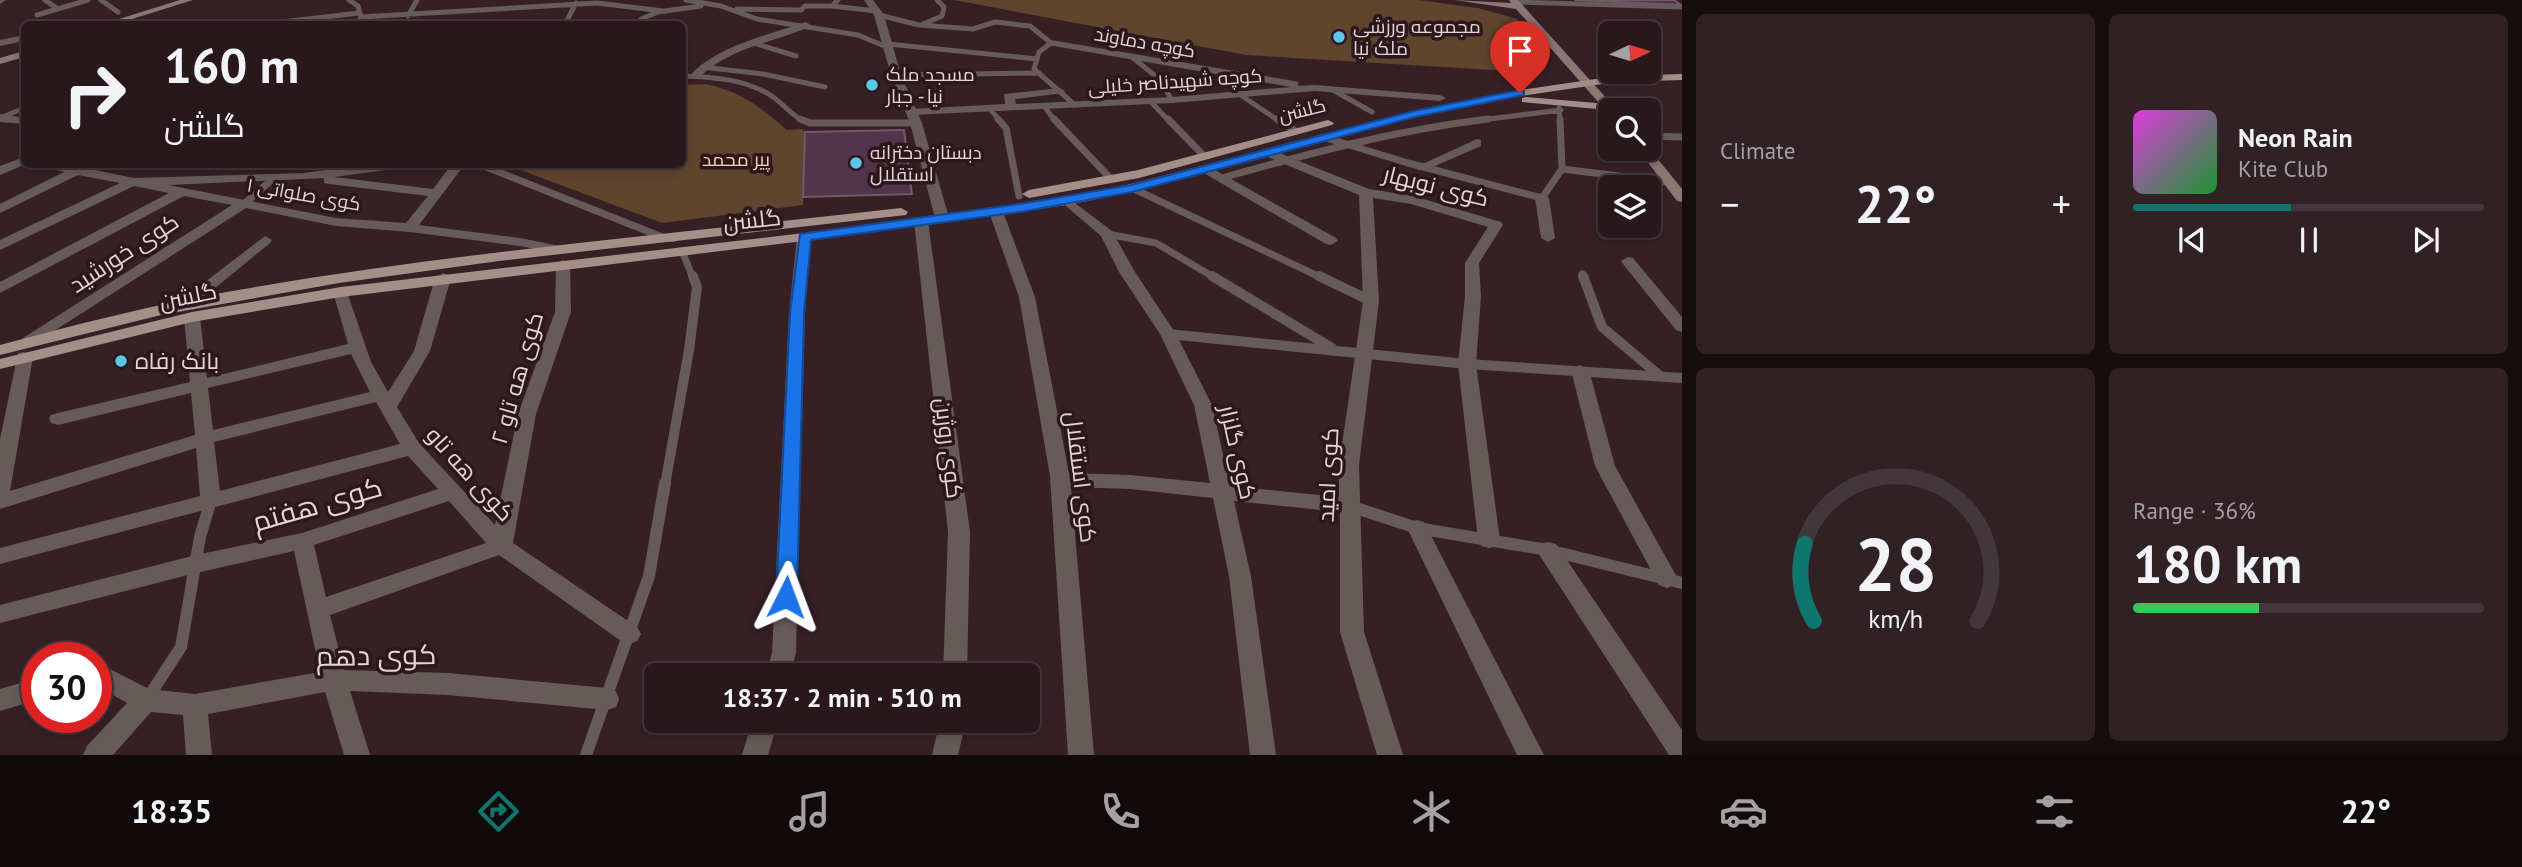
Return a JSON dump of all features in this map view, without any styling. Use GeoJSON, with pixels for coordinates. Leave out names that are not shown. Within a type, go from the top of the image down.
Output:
{"type":"FeatureCollection","features":[{"type":"Feature","properties":{"kind":"main road"},"geometry":{"type":"LineString","coordinates":[[118,21],[189,0]]}},
{"type":"Feature","properties":{"kind":"main road"},"geometry":{"type":"LineString","coordinates":[[132,21],[201,0]]}},
{"type":"Feature","properties":{"kind":"main road"},"geometry":{"type":"LineString","coordinates":[[1458,0],[1516,3]]}},
{"type":"Feature","properties":{"kind":"main road"},"geometry":{"type":"LineString","coordinates":[[1499,0],[1516,3],[1600,98]]}},
{"type":"Feature","properties":{"kind":"main road"},"geometry":{"type":"LineString","coordinates":[[0,59],[21,53]]}},
{"type":"Feature","properties":{"kind":"main road"},"geometry":{"type":"LineString","coordinates":[[1661,68],[1682,67]]}},
{"type":"Feature","properties":{"kind":"main road"},"geometry":{"type":"LineString","coordinates":[[1583,77],[1598,73]]}},
{"type":"Feature","properties":{"kind":"main road"},"geometry":{"type":"LineString","coordinates":[[1583,77],[1682,77]]}},
{"type":"Feature","properties":{"kind":"main road","name":"گلشن"},"geometry":{"type":"LineString","coordinates":[[189,311],[443,278],[670,239],[940,213],[996,212],[1067,201],[1132,188],[1295,131],[1502,84],[1583,77]]}},
{"type":"Feature","properties":{"kind":"main road","name":"گلشن"},"geometry":{"type":"LineString","coordinates":[[0,350],[26,350],[189,311],[363,275],[561,257],[682,251],[921,221],[940,213],[1019,196],[1267,152],[1583,77]]}},
{"type":"Feature","properties":{"kind":"main road"},"geometry":{"type":"LineString","coordinates":[[1484,100],[1598,108]]}},
{"type":"Feature","properties":{"kind":"main road"},"geometry":{"type":"LineString","coordinates":[[1653,161],[1682,198]]}},
{"type":"Feature","properties":{"kind":"main road","name":"گلشن"},"geometry":{"type":"LineString","coordinates":[[0,364],[26,350]]}},
{"type":"Feature","properties":{"kind":"street"},"geometry":{"type":"LineString","coordinates":[[868,0],[877,13],[896,75],[914,118],[940,213]]}},
{"type":"Feature","properties":{"kind":"street"},"geometry":{"type":"LineString","coordinates":[[699,71],[715,58],[806,25]]}},
{"type":"Feature","properties":{"kind":"street"},"geometry":{"type":"LineString","coordinates":[[0,43],[21,39]]}},
{"type":"Feature","properties":{"kind":"street","name":"کوچه دماوند"},"geometry":{"type":"LineString","coordinates":[[1051,43],[1315,88]]}},
{"type":"Feature","properties":{"kind":"street","name":"کوچه شهیدناصر خلیلی"},"geometry":{"type":"LineString","coordinates":[[914,118],[990,109],[1242,96],[1315,88],[1440,98]]}},
{"type":"Feature","properties":{"kind":"street"},"geometry":{"type":"LineString","coordinates":[[1013,108],[1008,96],[1060,91]]}},
{"type":"Feature","properties":{"kind":"street"},"geometry":{"type":"LineString","coordinates":[[2,118],[21,121]]}},
{"type":"Feature","properties":{"kind":"street"},"geometry":{"type":"LineString","coordinates":[[1422,167],[1477,143]]}},
{"type":"Feature","properties":{"kind":"street","name":"کوی نوبهار"},"geometry":{"type":"LineString","coordinates":[[1267,152],[1366,193],[1413,200],[1496,225],[1472,262],[1473,296],[1467,364]]}},
{"type":"Feature","properties":{"kind":"street"},"geometry":{"type":"LineString","coordinates":[[0,156],[21,160]]}},
{"type":"Feature","properties":{"kind":"street"},"geometry":{"type":"LineString","coordinates":[[0,171],[21,162]]}},
{"type":"Feature","properties":{"kind":"street"},"geometry":{"type":"LineString","coordinates":[[1205,163],[1222,178],[1331,241]]}},
{"type":"Feature","properties":{"kind":"street","name":"کوی صلواتی ۱"},"geometry":{"type":"LineString","coordinates":[[62,168],[337,222],[520,242],[561,257]]}},
{"type":"Feature","properties":{"kind":"street"},"geometry":{"type":"LineString","coordinates":[[0,246],[132,182],[303,177],[371,168]]}},
{"type":"Feature","properties":{"kind":"street"},"geometry":{"type":"LineString","coordinates":[[410,228],[456,168]]}},
{"type":"Feature","properties":{"kind":"street"},"geometry":{"type":"LineString","coordinates":[[485,168],[670,239]]}},
{"type":"Feature","properties":{"kind":"street"},"geometry":{"type":"LineString","coordinates":[[0,209],[76,171]]}},
{"type":"Feature","properties":{"kind":"street"},"geometry":{"type":"LineString","coordinates":[[303,177],[437,193]]}},
{"type":"Feature","properties":{"kind":"street"},"geometry":{"type":"LineString","coordinates":[[0,288],[179,193]]}},
{"type":"Feature","properties":{"kind":"street","name":"کوی امید"},"geometry":{"type":"LineString","coordinates":[[1366,193],[1371,301],[1349,465],[1352,632],[1390,755]]}},
{"type":"Feature","properties":{"kind":"street"},"geometry":{"type":"LineString","coordinates":[[1542,198],[1548,238]]}},
{"type":"Feature","properties":{"kind":"street","name":"کوی گلزار"},"geometry":{"type":"LineString","coordinates":[[1067,201],[1107,234],[1127,272],[1168,334],[1203,405],[1224,491],[1240,576],[1263,755]]}},
{"type":"Feature","properties":{"kind":"street","name":"کوی خورشید"},"geometry":{"type":"LineString","coordinates":[[26,350],[245,204]]}},
{"type":"Feature","properties":{"kind":"street","name":"کوی استقلال"},"geometry":{"type":"LineString","coordinates":[[996,212],[1027,297],[1061,480],[1081,755]]}},
{"type":"Feature","properties":{"kind":"street","name":"کوی روژین"},"geometry":{"type":"LineString","coordinates":[[921,221],[959,532],[956,663]]}},
{"type":"Feature","properties":{"kind":"street"},"geometry":{"type":"LineString","coordinates":[[780,663],[783,653],[797,313],[804,237]]}},
{"type":"Feature","properties":{"kind":"street"},"geometry":{"type":"LineString","coordinates":[[211,500],[200,386],[189,311],[265,240]]}},
{"type":"Feature","properties":{"kind":"street","name":"کوی هه تاو ۲"},"geometry":{"type":"LineString","coordinates":[[502,546],[527,414],[563,312],[561,257]]}},
{"type":"Feature","properties":{"kind":"street"},"geometry":{"type":"LineString","coordinates":[[1628,261],[1682,327]]}},
{"type":"Feature","properties":{"kind":"street"},"geometry":{"type":"LineString","coordinates":[[0,502],[205,438],[384,401],[422,352],[443,278]]}},
{"type":"Feature","properties":{"kind":"street","name":"کوی هه تاو"},"geometry":{"type":"LineString","coordinates":[[341,292],[362,362],[412,448],[502,546],[629,634]]}},
{"type":"Feature","properties":{"kind":"street"},"geometry":{"type":"LineString","coordinates":[[58,419],[357,347]]}},
{"type":"Feature","properties":{"kind":"street"},"geometry":{"type":"LineString","coordinates":[[0,493],[26,350]]}},
{"type":"Feature","properties":{"kind":"street"},"geometry":{"type":"LineString","coordinates":[[1467,364],[1489,540]]}},
{"type":"Feature","properties":{"kind":"street"},"geometry":{"type":"LineString","coordinates":[[1580,370],[1605,466],[1675,581]]}},
{"type":"Feature","properties":{"kind":"street"},"geometry":{"type":"LineString","coordinates":[[0,556],[412,448]]}},
{"type":"Feature","properties":{"kind":"street"},"geometry":{"type":"LineString","coordinates":[[1061,480],[1130,482],[1350,506]]}},
{"type":"Feature","properties":{"kind":"street","name":"کوی هفتم"},"geometry":{"type":"LineString","coordinates":[[0,614],[196,564],[302,541],[453,492]]}},
{"type":"Feature","properties":{"kind":"street"},"geometry":{"type":"LineString","coordinates":[[1418,528],[1531,755]]}},
{"type":"Feature","properties":{"kind":"street"},"geometry":{"type":"LineString","coordinates":[[302,541],[334,680],[357,755]]}},
{"type":"Feature","properties":{"kind":"street"},"geometry":{"type":"LineString","coordinates":[[317,610],[502,546]]}},
{"type":"Feature","properties":{"kind":"street"},"geometry":{"type":"LineString","coordinates":[[1548,550],[1682,751]]}},
{"type":"Feature","properties":{"kind":"street","name":"کوی دهم"},"geometry":{"type":"LineString","coordinates":[[146,700],[195,705],[334,680],[448,684],[607,699]]}},
{"type":"Feature","properties":{"kind":"street"},"geometry":{"type":"LineString","coordinates":[[96,755],[146,700],[112,682]]}},
{"type":"Feature","properties":{"kind":"street"},"geometry":{"type":"LineString","coordinates":[[0,700],[21,694]]}},
{"type":"Feature","properties":{"kind":"street"},"geometry":{"type":"LineString","coordinates":[[195,705],[199,755]]}},
{"type":"Feature","properties":{"kind":"street"},"geometry":{"type":"LineString","coordinates":[[755,755],[761,733]]}},
{"type":"Feature","properties":{"kind":"street"},"geometry":{"type":"LineString","coordinates":[[945,755],[950,733]]}},
{"type":"Feature","properties":{"kind":"lane"},"geometry":{"type":"LineString","coordinates":[[45,0],[58,9]]}},
{"type":"Feature","properties":{"kind":"lane"},"geometry":{"type":"LineString","coordinates":[[37,15],[88,0]]}},
{"type":"Feature","properties":{"kind":"lane"},"geometry":{"type":"LineString","coordinates":[[101,0],[118,12]]}},
{"type":"Feature","properties":{"kind":"lane"},"geometry":{"type":"LineString","coordinates":[[349,0],[358,6],[358,21]]}},
{"type":"Feature","properties":{"kind":"lane"},"geometry":{"type":"LineString","coordinates":[[408,16],[417,0]]}},
{"type":"Feature","properties":{"kind":"lane"},"geometry":{"type":"LineString","coordinates":[[686,0],[718,6],[757,19],[858,35],[888,46],[1037,59]]}},
{"type":"Feature","properties":{"kind":"lane"},"geometry":{"type":"LineString","coordinates":[[729,9],[741,0]]}},
{"type":"Feature","properties":{"kind":"lane"},"geometry":{"type":"LineString","coordinates":[[832,6],[838,0]]}},
{"type":"Feature","properties":{"kind":"lane"},"geometry":{"type":"LineString","coordinates":[[919,25],[942,16],[944,7],[937,0]]}},
{"type":"Feature","properties":{"kind":"lane"},"geometry":{"type":"LineString","coordinates":[[297,21],[360,15],[408,16],[557,3],[600,2],[663,11],[718,6]]}},
{"type":"Feature","properties":{"kind":"lane"},"geometry":{"type":"LineString","coordinates":[[567,21],[576,3]]}},
{"type":"Feature","properties":{"kind":"lane"},"geometry":{"type":"LineString","coordinates":[[1516,3],[1682,7]]}},
{"type":"Feature","properties":{"kind":"lane"},"geometry":{"type":"LineString","coordinates":[[789,22],[805,6],[832,6],[877,13],[919,25],[973,29],[995,22],[1030,26],[1051,43],[1039,52],[1034,69],[1075,105]]}},
{"type":"Feature","properties":{"kind":"lane"},"geometry":{"type":"LineString","coordinates":[[729,9],[801,10]]}},
{"type":"Feature","properties":{"kind":"lane"},"geometry":{"type":"LineString","coordinates":[[641,21],[663,11]]}},
{"type":"Feature","properties":{"kind":"lane"},"geometry":{"type":"LineString","coordinates":[[757,44],[796,56]]}},
{"type":"Feature","properties":{"kind":"lane"},"geometry":{"type":"LineString","coordinates":[[1133,58],[1158,78],[1172,100]]}},
{"type":"Feature","properties":{"kind":"lane"},"geometry":{"type":"LineString","coordinates":[[686,75],[699,71],[763,75],[825,87]]}},
{"type":"Feature","properties":{"kind":"lane"},"geometry":{"type":"LineString","coordinates":[[699,71],[773,96],[796,119],[810,123],[914,118]]}},
{"type":"Feature","properties":{"kind":"lane"},"geometry":{"type":"LineString","coordinates":[[896,75],[1039,73]]}},
{"type":"Feature","properties":{"kind":"lane"},"geometry":{"type":"LineString","coordinates":[[1331,89],[1372,113]]}},
{"type":"Feature","properties":{"kind":"lane"},"geometry":{"type":"LineString","coordinates":[[1242,96],[1295,131]]}},
{"type":"Feature","properties":{"kind":"lane"},"geometry":{"type":"LineString","coordinates":[[1150,101],[1205,163]]}},
{"type":"Feature","properties":{"kind":"lane"},"geometry":{"type":"LineString","coordinates":[[1222,178],[1345,143],[1558,105],[1562,169],[1542,198],[1422,167],[1345,143],[1322,137]]}},
{"type":"Feature","properties":{"kind":"lane"},"geometry":{"type":"LineString","coordinates":[[1044,106],[1058,125],[1111,179]]}},
{"type":"Feature","properties":{"kind":"lane"},"geometry":{"type":"LineString","coordinates":[[2,118],[21,109]]}},
{"type":"Feature","properties":{"kind":"lane"},"geometry":{"type":"LineString","coordinates":[[990,109],[1006,128],[1019,196]]}},
{"type":"Feature","properties":{"kind":"lane"},"geometry":{"type":"LineString","coordinates":[[1661,136],[1682,137]]}},
{"type":"Feature","properties":{"kind":"lane"},"geometry":{"type":"LineString","coordinates":[[1562,169],[1668,181]]}},
{"type":"Feature","properties":{"kind":"lane"},"geometry":{"type":"LineString","coordinates":[[245,204],[274,178]]}},
{"type":"Feature","properties":{"kind":"lane"},"geometry":{"type":"LineString","coordinates":[[1132,188],[1371,301]]}},
{"type":"Feature","properties":{"kind":"lane"},"geometry":{"type":"LineString","coordinates":[[1107,234],[1156,243],[1335,350]]}},
{"type":"Feature","properties":{"kind":"lane"},"geometry":{"type":"LineString","coordinates":[[586,755],[649,576],[689,349],[697,286],[682,251]]}},
{"type":"Feature","properties":{"kind":"lane"},"geometry":{"type":"LineString","coordinates":[[1581,275],[1602,327],[1660,376]]}},
{"type":"Feature","properties":{"kind":"lane"},"geometry":{"type":"LineString","coordinates":[[1168,334],[1467,364],[1682,377]]}},
{"type":"Feature","properties":{"kind":"lane"},"geometry":{"type":"LineString","coordinates":[[146,700],[181,647],[200,537],[211,500]]}},
{"type":"Feature","properties":{"kind":"lane"},"geometry":{"type":"LineString","coordinates":[[1350,506],[1418,528],[1548,550],[1675,581]]}},
{"type":"Feature","properties":{"kind":"green space","name":"مجموعه ورزشی ملک نیا"},"geometry":{"type":"Polygon","coordinates":[[[954,0],[1418,0],[1478,8],[1517,19],[1547,64],[1509,71],[1246,55],[954,0]]]}},
{"type":"Feature","properties":{"kind":"green space","name":"پیر محمد"},"geometry":{"type":"Polygon","coordinates":[[[706,84],[731,92],[750,101],[787,130],[802,129],[805,132],[803,205],[662,223],[515,168],[686,168],[686,85],[706,84]]]}},
{"type":"Feature","properties":{"kind":"building"},"geometry":{"type":"Polygon","coordinates":[[[1575,0],[1674,0],[1681,5],[1575,0]]]}},
{"type":"Feature","properties":{"kind":"building","name":"دبستان دخترانه استقلال"},"geometry":{"type":"Polygon","coordinates":[[[904,130],[912,194],[803,197],[805,132],[904,130]]]}},
{"type":"Feature","properties":{"kind":"place","name":"مجموعه ورزشی ملک نیا"},"geometry":{"type":"Point","coordinates":[1339,37]}},
{"type":"Feature","properties":{"kind":"place","name":"مسجد ملک نیا - جبار"},"geometry":{"type":"Point","coordinates":[872,85]}},
{"type":"Feature","properties":{"kind":"place","name":"دبستان دخترانه استقلال"},"geometry":{"type":"Point","coordinates":[856,163]}},
{"type":"Feature","properties":{"kind":"place","name":"بانک رفاه"},"geometry":{"type":"Point","coordinates":[121,361]}},
{"type":"Feature","properties":{"kind":"route"},"geometry":{"type":"LineString","coordinates":[[786,597],[797,313],[804,237],[1067,201],[1132,188],[1414,114],[1520,93]]}}]}
